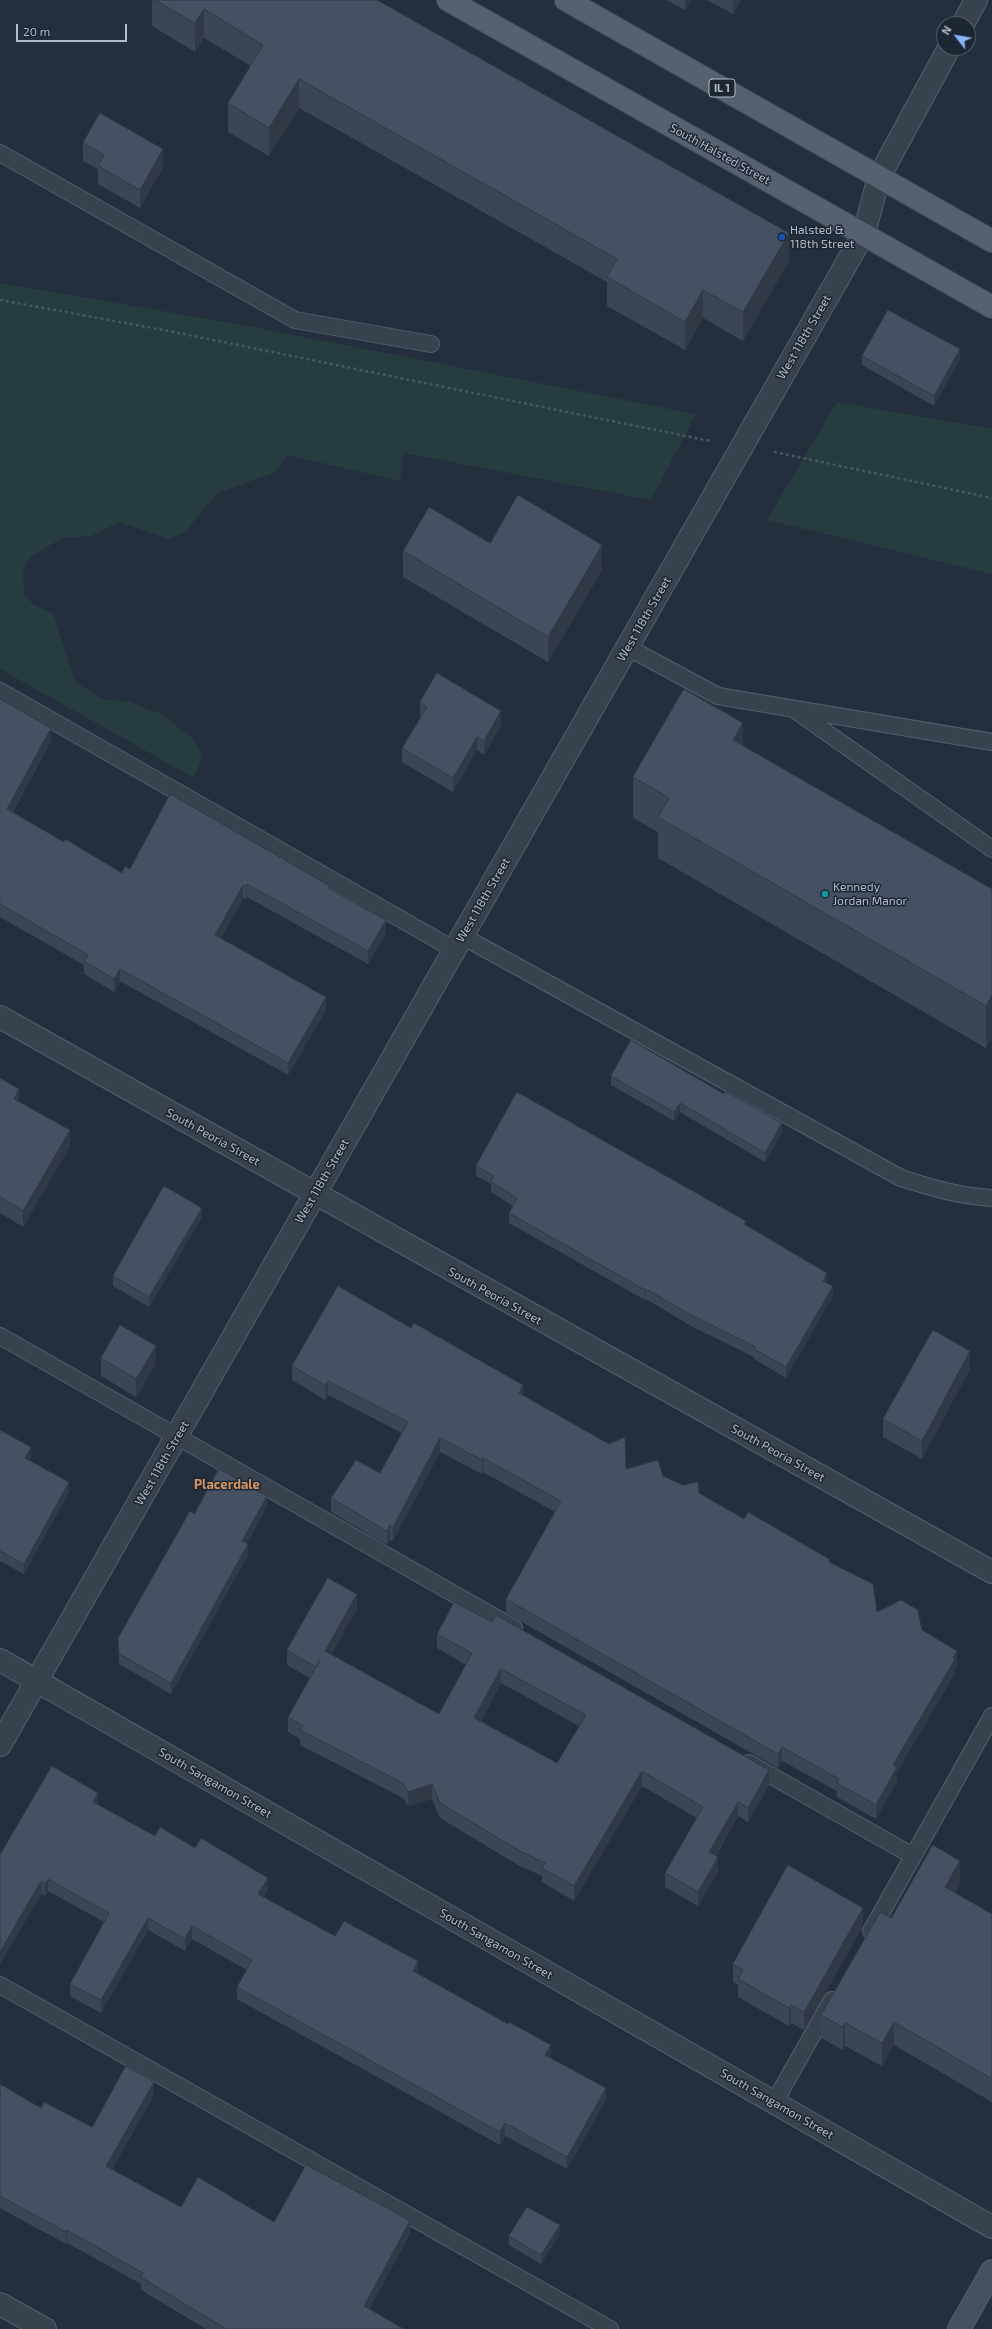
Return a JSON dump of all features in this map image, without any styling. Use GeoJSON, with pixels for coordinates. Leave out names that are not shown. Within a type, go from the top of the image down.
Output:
{"type":"FeatureCollection","features":[{"type":"Feature","properties":{"kind":"main road","name":"South Halsted Street"},"geometry":{"type":"LineString","coordinates":[[448,0],[992,307]]}},
{"type":"Feature","properties":{"kind":"main road","name":"IL 1"},"geometry":{"type":"LineString","coordinates":[[566,0],[992,241]]}},
{"type":"Feature","properties":{"kind":"street"},"geometry":{"type":"LineString","coordinates":[[967,16],[976,0]]}},
{"type":"Feature","properties":{"kind":"street","name":"West 118th Street"},"geometry":{"type":"LineString","coordinates":[[0,1745],[864,234],[878,176],[945,56]]}},
{"type":"Feature","properties":{"kind":"street","name":"South Peoria Street"},"geometry":{"type":"LineString","coordinates":[[0,1017],[315,1195],[992,1572]]}},
{"type":"Feature","properties":{"kind":"street","name":"South Sangamon Street"},"geometry":{"type":"LineString","coordinates":[[0,1660],[992,2227]]}},
{"type":"Feature","properties":{"kind":"street"},"geometry":{"type":"LineString","coordinates":[[959,2329],[992,2271]]}},
{"type":"Feature","properties":{"kind":"street"},"geometry":{"type":"LineString","coordinates":[[0,2304],[44,2329]]}},
{"type":"Feature","properties":{"kind":"lane"},"geometry":{"type":"LineString","coordinates":[[0,153],[295,320],[431,344]]}},
{"type":"Feature","properties":{"kind":"lane"},"geometry":{"type":"LineString","coordinates":[[627,647],[718,696],[992,742]]}},
{"type":"Feature","properties":{"kind":"lane"},"geometry":{"type":"LineString","coordinates":[[0,691],[459,943],[901,1178],[942,1192],[992,1198]]}},
{"type":"Feature","properties":{"kind":"lane"},"geometry":{"type":"LineString","coordinates":[[793,709],[992,848]]}},
{"type":"Feature","properties":{"kind":"lane"},"geometry":{"type":"LineString","coordinates":[[0,1336],[527,1636]]}},
{"type":"Feature","properties":{"kind":"lane"},"geometry":{"type":"LineString","coordinates":[[862,1946],[992,1716]]}},
{"type":"Feature","properties":{"kind":"lane"},"geometry":{"type":"LineString","coordinates":[[734,1754],[913,1856]]}},
{"type":"Feature","properties":{"kind":"lane"},"geometry":{"type":"LineString","coordinates":[[0,1985],[610,2329]]}},
{"type":"Feature","properties":{"kind":"lane"},"geometry":{"type":"LineString","coordinates":[[774,2103],[839,1988]]}},
{"type":"Feature","properties":{"kind":"path"},"geometry":{"type":"LineString","coordinates":[[0,300],[169,331],[701,440]]}},
{"type":"Feature","properties":{"kind":"path"},"geometry":{"type":"LineString","coordinates":[[792,456],[992,498]]}},
{"type":"Feature","properties":{"kind":"green space"},"geometry":{"type":"Polygon","coordinates":[[[0,283],[243,325],[696,414],[651,500],[404,453],[400,481],[287,455],[274,473],[217,493],[186,531],[169,539],[120,522],[91,536],[62,538],[31,557],[23,571],[24,594],[34,605],[53,613],[75,682],[103,699],[130,702],[161,714],[193,739],[202,757],[194,778],[0,669],[0,283]]]}},
{"type":"Feature","properties":{"kind":"green space"},"geometry":{"type":"Polygon","coordinates":[[[837,402],[992,429],[992,574],[767,520],[837,402]]]}},
{"type":"Feature","properties":{"kind":"building"},"geometry":{"type":"Polygon","coordinates":[[[156,0],[377,0],[789,233],[743,312],[703,290],[685,322],[607,277],[617,259],[299,79],[269,128],[228,103],[263,45],[204,9],[195,23],[156,0]]]}},
{"type":"Feature","properties":{"kind":"building"},"geometry":{"type":"Polygon","coordinates":[[[100,113],[163,149],[140,190],[98,166],[104,155],[83,143],[100,113]]]}},
{"type":"Feature","properties":{"kind":"building"},"geometry":{"type":"Polygon","coordinates":[[[888,310],[960,349],[934,396],[862,356],[888,310]]]}},
{"type":"Feature","properties":{"kind":"building"},"geometry":{"type":"Polygon","coordinates":[[[518,495],[602,545],[548,637],[403,551],[429,507],[490,543],[518,495]]]}},
{"type":"Feature","properties":{"kind":"building"},"geometry":{"type":"Polygon","coordinates":[[[437,673],[501,711],[484,741],[477,737],[453,778],[402,748],[427,707],[420,702],[437,673]]]}},
{"type":"Feature","properties":{"kind":"building","name":"Kennedy Jordan Manor"},"geometry":{"type":"Polygon","coordinates":[[[684,689],[743,723],[733,740],[992,889],[992,995],[986,1006],[658,817],[669,798],[633,777],[684,689]]]}},
{"type":"Feature","properties":{"kind":"building"},"geometry":{"type":"Polygon","coordinates":[[[0,699],[51,728],[7,809],[64,842],[65,839],[122,873],[125,866],[130,869],[170,794],[330,886],[328,888],[386,920],[368,951],[247,884],[246,886],[243,885],[215,935],[326,997],[288,1063],[120,969],[114,979],[84,961],[88,955],[0,904],[0,699]]]}},
{"type":"Feature","properties":{"kind":"building"},"geometry":{"type":"Polygon","coordinates":[[[631,1040],[724,1094],[725,1091],[782,1123],[765,1153],[680,1103],[674,1112],[611,1076],[631,1040]]]}},
{"type":"Feature","properties":{"kind":"building"},"geometry":{"type":"Polygon","coordinates":[[[0,1078],[19,1089],[14,1099],[70,1130],[23,1211],[0,1197],[0,1078]]]}},
{"type":"Feature","properties":{"kind":"building"},"geometry":{"type":"Polygon","coordinates":[[[517,1092],[746,1221],[744,1224],[827,1273],[823,1281],[833,1286],[786,1367],[754,1349],[756,1347],[691,1315],[509,1213],[517,1198],[491,1182],[494,1176],[476,1166],[517,1092]]]}},
{"type":"Feature","properties":{"kind":"building"},"geometry":{"type":"Polygon","coordinates":[[[164,1186],[202,1208],[149,1297],[113,1276],[164,1186]]]}},
{"type":"Feature","properties":{"kind":"building"},"geometry":{"type":"Polygon","coordinates":[[[338,1286],[411,1328],[414,1323],[523,1385],[519,1393],[609,1444],[625,1437],[626,1469],[658,1460],[663,1476],[683,1485],[698,1482],[699,1493],[744,1519],[748,1512],[829,1559],[829,1562],[873,1584],[877,1612],[901,1600],[918,1610],[922,1630],[957,1651],[953,1658],[955,1659],[893,1765],[897,1767],[876,1805],[837,1783],[839,1779],[782,1747],[778,1754],[506,1599],[561,1501],[483,1458],[482,1460],[440,1438],[393,1527],[390,1525],[387,1531],[331,1498],[356,1460],[380,1473],[408,1422],[328,1381],[325,1385],[292,1366],[338,1286]]]}},
{"type":"Feature","properties":{"kind":"building"},"geometry":{"type":"Polygon","coordinates":[[[120,1325],[156,1346],[136,1379],[101,1358],[120,1325]]]}},
{"type":"Feature","properties":{"kind":"building"},"geometry":{"type":"Polygon","coordinates":[[[933,1330],[970,1351],[922,1441],[883,1419],[933,1330]]]}},
{"type":"Feature","properties":{"kind":"building"},"geometry":{"type":"Polygon","coordinates":[[[0,1430],[31,1447],[25,1458],[69,1482],[24,1564],[0,1551],[0,1430]]]}},
{"type":"Feature","properties":{"kind":"building"},"geometry":{"type":"Polygon","coordinates":[[[219,1469],[267,1496],[242,1541],[248,1544],[171,1683],[119,1654],[118,1638],[190,1511],[194,1514],[219,1469]]]}},
{"type":"Feature","properties":{"kind":"building"},"geometry":{"type":"Polygon","coordinates":[[[328,1578],[357,1594],[325,1651],[439,1714],[472,1653],[437,1634],[454,1602],[492,1622],[496,1615],[769,1770],[748,1808],[738,1802],[709,1852],[718,1857],[698,1892],[665,1873],[703,1807],[642,1771],[574,1886],[542,1868],[545,1863],[518,1850],[440,1803],[432,1784],[408,1792],[403,1783],[300,1730],[303,1726],[288,1717],[320,1660],[316,1667],[287,1650],[328,1578]],[[501,1669],[474,1718],[557,1763],[586,1715],[501,1669]]]}},
{"type":"Feature","properties":{"kind":"building"},"geometry":{"type":"Polygon","coordinates":[[[52,1766],[98,1793],[93,1802],[155,1836],[160,1827],[195,1848],[201,1838],[268,1878],[258,1894],[335,1936],[344,1921],[418,1961],[413,1971],[508,2024],[509,2022],[551,2045],[545,2055],[606,2088],[567,2157],[505,2123],[500,2132],[237,1987],[252,1960],[192,1926],[185,1939],[148,1918],[101,2000],[70,1984],[109,1913],[48,1879],[45,1884],[41,1881],[0,1952],[0,1855],[52,1766]]]}},
{"type":"Feature","properties":{"kind":"building"},"geometry":{"type":"Polygon","coordinates":[[[933,1845],[960,1861],[945,1887],[992,1914],[992,2079],[894,2022],[882,2043],[845,2023],[843,2027],[821,2015],[880,1912],[891,1918],[933,1845]]]}},
{"type":"Feature","properties":{"kind":"building"},"geometry":{"type":"Polygon","coordinates":[[[788,1865],[863,1908],[804,2012],[791,2005],[789,2008],[738,1979],[743,1970],[733,1964],[788,1865]]]}},
{"type":"Feature","properties":{"kind":"building"},"geometry":{"type":"Polygon","coordinates":[[[126,2066],[154,2082],[106,2166],[181,2207],[198,2177],[274,2222],[306,2165],[380,2204],[410,2221],[364,2306],[404,2329],[226,2329],[141,2277],[143,2273],[67,2230],[66,2232],[0,2196],[0,2084],[41,2108],[44,2102],[92,2127],[126,2066]]]}},
{"type":"Feature","properties":{"kind":"building"},"geometry":{"type":"Polygon","coordinates":[[[527,2207],[560,2225],[541,2255],[509,2236],[527,2207]]]}},
{"type":"Feature","properties":{"kind":"place","name":"Halsted & 118th Street"},"geometry":{"type":"Point","coordinates":[782,237]}},
{"type":"Feature","properties":{"kind":"place","name":"Kennedy Jordan Manor"},"geometry":{"type":"Point","coordinates":[825,894]}},
{"type":"Feature","properties":{"kind":"district","name":"Placerdale"},"geometry":{"type":"Point","coordinates":[227,1485]}}]}
